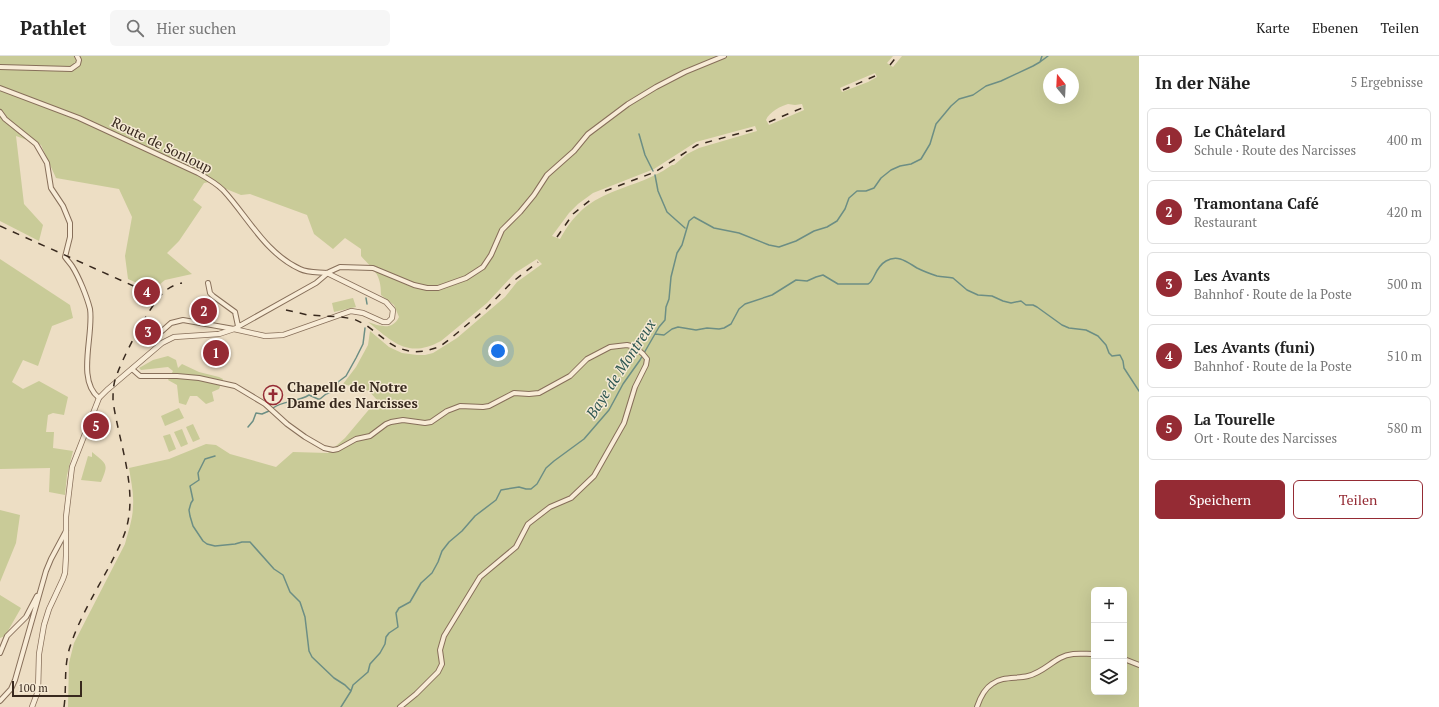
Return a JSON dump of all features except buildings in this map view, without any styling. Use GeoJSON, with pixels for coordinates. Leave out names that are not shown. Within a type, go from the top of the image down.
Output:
{"type":"FeatureCollection","features":[{"type":"Feature","properties":{"kind":"street"},"geometry":{"type":"LineString","coordinates":[[0,66],[70,69],[78,64],[79,60],[77,56]]}},
{"type":"Feature","properties":{"kind":"street"},"geometry":{"type":"LineString","coordinates":[[32,707],[38,691],[39,654],[44,625],[49,609],[65,573],[68,498],[72,467],[99,398],[107,390],[168,339],[219,334],[236,328],[316,283],[338,267],[373,268],[414,285],[432,289],[466,278],[483,267],[491,255],[502,230],[534,195],[547,175],[574,151],[588,134],[628,104],[656,87],[685,72],[724,56]]}},
{"type":"Feature","properties":{"kind":"street","name":"Route de Sonloup"},"geometry":{"type":"LineString","coordinates":[[0,88],[79,118],[198,173],[214,182],[223,190],[262,240],[277,254],[299,269],[327,274],[386,302],[391,306],[393,311],[391,319],[386,322],[381,322],[364,313],[351,311],[288,334],[277,336],[265,336],[236,328]]}},
{"type":"Feature","properties":{"kind":"street"},"geometry":{"type":"LineString","coordinates":[[0,112],[5,119],[32,140],[38,148],[48,165],[51,188],[64,206],[69,220],[71,234],[65,257],[75,271],[89,306],[91,321],[87,369],[94,392],[99,398]]}},
{"type":"Feature","properties":{"kind":"street"},"geometry":{"type":"LineString","coordinates":[[208,283],[212,296],[235,312],[236,328]]}},
{"type":"Feature","properties":{"kind":"street"},"geometry":{"type":"LineString","coordinates":[[162,332],[171,323],[183,320],[236,328]]}},
{"type":"Feature","properties":{"kind":"street"},"geometry":{"type":"LineString","coordinates":[[132,369],[140,376],[177,376],[198,378],[235,386],[265,404],[287,424],[305,437],[324,448],[333,450],[338,449],[356,439],[370,436],[391,422],[403,420],[425,423],[431,422],[447,411],[460,406],[489,406],[514,393],[529,394],[539,392],[570,376],[587,359],[603,350],[621,345],[627,345],[644,354],[647,359],[646,365],[635,387],[624,423],[594,476],[571,498],[550,507],[528,524],[516,547],[480,577],[444,636],[440,650],[442,664],[438,672],[416,694],[400,707]]}},
{"type":"Feature","properties":{"kind":"street"},"geometry":{"type":"LineString","coordinates":[[0,701],[11,689],[15,680],[39,593],[51,559],[66,530]]}},
{"type":"Feature","properties":{"kind":"street"},"geometry":{"type":"LineString","coordinates":[[0,653],[7,636],[26,617],[39,593]]}},
{"type":"Feature","properties":{"kind":"street"},"geometry":{"type":"LineString","coordinates":[[976,707],[986,688],[993,682],[1033,674],[1061,657],[1079,653],[1091,654]]}},
{"type":"Feature","properties":{"kind":"street"},"geometry":{"type":"LineString","coordinates":[[1127,660],[1139,665]]}},
{"type":"Feature","properties":{"kind":"green space"},"geometry":{"type":"Polygon","coordinates":[[[0,56],[893,56],[887,63],[893,67],[902,56],[1139,56],[1139,707],[68,707],[69,663],[74,643],[125,544],[130,525],[133,501],[129,468],[169,459],[206,444],[216,445],[230,454],[276,467],[293,452],[328,453],[345,438],[377,400],[369,391],[343,384],[356,367],[368,345],[370,331],[389,347],[402,353],[425,355],[433,353],[457,338],[505,297],[517,282],[542,264],[537,259],[515,273],[487,303],[441,341],[429,346],[410,348],[393,342],[368,322],[381,326],[389,326],[399,317],[394,305],[381,295],[378,277],[361,256],[361,249],[345,238],[333,249],[314,234],[307,215],[250,194],[241,195],[209,182],[204,183],[193,200],[202,207],[179,241],[167,253],[192,274],[165,280],[153,290],[128,279],[125,256],[132,217],[119,189],[56,178],[41,145],[16,136],[24,204],[43,225],[39,241],[0,221],[0,56]],[[875,73],[840,88],[842,92],[877,77],[875,73]],[[788,104],[770,114],[766,120],[769,125],[804,110],[802,104],[788,104]],[[755,126],[696,142],[654,169],[593,193],[569,213],[552,236],[560,239],[579,212],[599,198],[658,174],[674,165],[687,154],[699,148],[757,131],[755,126]]]}},
{"type":"Feature","properties":{"kind":"green space"},"geometry":{"type":"Polygon","coordinates":[[[0,259],[70,305],[73,318],[52,326],[38,366],[23,360],[12,382],[23,389],[39,381],[68,397],[64,415],[53,413],[48,415],[46,432],[54,432],[53,448],[73,451],[67,475],[65,495],[49,492],[50,468],[0,469],[0,259]]]}},
{"type":"Feature","properties":{"kind":"green space"},"geometry":{"type":"Polygon","coordinates":[[[353,298],[356,307],[334,312],[332,303],[353,298]]]}},
{"type":"Feature","properties":{"kind":"green space"},"geometry":{"type":"Polygon","coordinates":[[[168,356],[176,360],[178,368],[182,364],[199,372],[223,379],[219,389],[212,392],[214,401],[206,404],[197,396],[190,396],[186,405],[179,403],[177,385],[168,380],[173,371],[168,367],[141,370],[139,368],[153,360],[168,356]]]}},
{"type":"Feature","properties":{"kind":"green space"},"geometry":{"type":"Polygon","coordinates":[[[179,408],[184,418],[165,426],[161,416],[179,408]]]}},
{"type":"Feature","properties":{"kind":"green space"},"geometry":{"type":"Polygon","coordinates":[[[193,424],[200,439],[193,442],[186,427],[193,424]]]}},
{"type":"Feature","properties":{"kind":"green space"},"geometry":{"type":"Polygon","coordinates":[[[182,429],[188,444],[181,447],[174,432],[182,429]]]}},
{"type":"Feature","properties":{"kind":"green space"},"geometry":{"type":"Polygon","coordinates":[[[170,434],[176,449],[169,452],[163,436],[170,434]]]}},
{"type":"Feature","properties":{"kind":"green space"},"geometry":{"type":"Polygon","coordinates":[[[92,452],[104,462],[106,468],[101,482],[81,480],[88,456],[92,457],[92,452]]]}},
{"type":"Feature","properties":{"kind":"green space"},"geometry":{"type":"Polygon","coordinates":[[[0,510],[20,515],[16,543],[0,582],[0,510]]]}},
{"type":"Feature","properties":{"kind":"green space"},"geometry":{"type":"Polygon","coordinates":[[[0,595],[21,608],[5,636],[0,638],[0,595]]]}},
{"type":"Feature","properties":{"kind":"waterway","name":"Baye de Montreux"},"geometry":{"type":"LineString","coordinates":[[341,707],[353,685],[368,672],[370,664],[380,653],[385,644],[386,637],[398,627],[396,613],[399,608],[410,602],[421,583],[432,573],[442,551],[449,542],[462,531],[475,516],[496,500],[501,490],[519,487],[531,489],[537,484],[546,468],[584,439],[609,410],[623,384],[665,320],[671,277],[677,253],[682,245],[689,221],[694,217],[714,228],[739,233],[769,245],[779,247],[796,241],[814,231],[827,227],[837,221],[845,209],[849,198],[857,191],[866,191],[874,188],[881,178],[891,170],[900,166],[911,164],[921,159],[930,144],[936,124],[959,99],[973,95],[986,86],[1001,81],[1033,66],[1040,62],[1042,56]]}},
{"type":"Feature","properties":{"kind":"waterway","name":"Baye de Montreux"},"geometry":{"type":"LineString","coordinates":[[1040,62],[1048,56]]}},
{"type":"Feature","properties":{"kind":"waterway"},"geometry":{"type":"LineString","coordinates":[[639,134],[645,155],[653,171]]}},
{"type":"Feature","properties":{"kind":"waterway"},"geometry":{"type":"LineString","coordinates":[[655,175],[658,191],[667,212],[685,228]]}},
{"type":"Feature","properties":{"kind":"waterway"},"geometry":{"type":"LineString","coordinates":[[655,334],[664,335],[672,329],[678,327],[696,330],[707,328],[724,328],[731,324],[739,309],[745,304],[772,295],[796,280],[807,281],[823,275],[838,284],[868,284],[879,267],[886,261],[894,258],[906,261],[919,269],[937,276],[953,278],[967,290],[978,295],[992,296],[1011,303],[1021,301],[1026,305],[1033,305],[1062,325],[1069,328],[1086,330],[1098,336],[1106,345],[1112,356],[1120,355],[1124,368],[1139,391]]}},
{"type":"Feature","properties":{"kind":"waterway"},"geometry":{"type":"LineString","coordinates":[[366,298],[367,304]]}},
{"type":"Feature","properties":{"kind":"waterway"},"geometry":{"type":"LineString","coordinates":[[273,408],[309,395],[320,399],[326,394],[334,391],[338,382],[346,376],[363,344],[365,328]]}},
{"type":"Feature","properties":{"kind":"waterway"},"geometry":{"type":"LineString","coordinates":[[248,427],[253,421],[256,413],[262,414],[269,411]]}},
{"type":"Feature","properties":{"kind":"waterway"},"geometry":{"type":"LineString","coordinates":[[215,456],[205,459],[198,473],[199,480],[190,486],[193,500],[189,510],[193,526],[203,541],[207,544],[215,546],[250,542],[274,569],[283,575],[290,592],[300,602],[305,617],[309,651],[312,657],[334,678],[351,691]]}},
{"type":"Feature","properties":{"kind":"railway"},"geometry":{"type":"LineString","coordinates":[[890,65],[897,56]]}},
{"type":"Feature","properties":{"kind":"railway"},"geometry":{"type":"LineString","coordinates":[[843,90],[875,76]]}},
{"type":"Feature","properties":{"kind":"railway"},"geometry":{"type":"LineString","coordinates":[[769,122],[802,108]]}},
{"type":"Feature","properties":{"kind":"railway"},"geometry":{"type":"LineString","coordinates":[[605,191],[655,172],[697,145],[755,129]]}},
{"type":"Feature","properties":{"kind":"railway"},"geometry":{"type":"LineString","coordinates":[[557,237],[573,214],[594,197]]}},
{"type":"Feature","properties":{"kind":"railway"},"geometry":{"type":"LineString","coordinates":[[0,226],[147,292]]}},
{"type":"Feature","properties":{"kind":"railway"},"geometry":{"type":"LineString","coordinates":[[286,310],[308,315],[354,319],[366,325],[398,348],[413,352],[425,351],[439,347],[450,339],[487,308],[511,283],[538,262]]}},
{"type":"Feature","properties":{"kind":"railway"},"geometry":{"type":"LineString","coordinates":[[64,707],[66,668],[71,644],[84,614],[119,547],[129,515],[130,501],[125,458],[113,401],[113,388],[115,380],[130,346],[152,308],[165,291],[182,283]]}},
{"type":"Feature","properties":{"kind":"place","name":"Les Avants (funi)"},"geometry":{"type":"Point","coordinates":[147,292]}},
{"type":"Feature","properties":{"kind":"place","name":"Tramontana Café"},"geometry":{"type":"Point","coordinates":[204,311]}},
{"type":"Feature","properties":{"kind":"place","name":"Les Avants"},"geometry":{"type":"Point","coordinates":[148,332]}},
{"type":"Feature","properties":{"kind":"place","name":"Le Châtelard"},"geometry":{"type":"Point","coordinates":[216,353]}},
{"type":"Feature","properties":{"kind":"place","name":"Chapelle de Notre Dame des Narcisses"},"geometry":{"type":"Point","coordinates":[273,395]}},
{"type":"Feature","properties":{"kind":"place","name":"La Tourelle"},"geometry":{"type":"Point","coordinates":[96,426]}}]}
